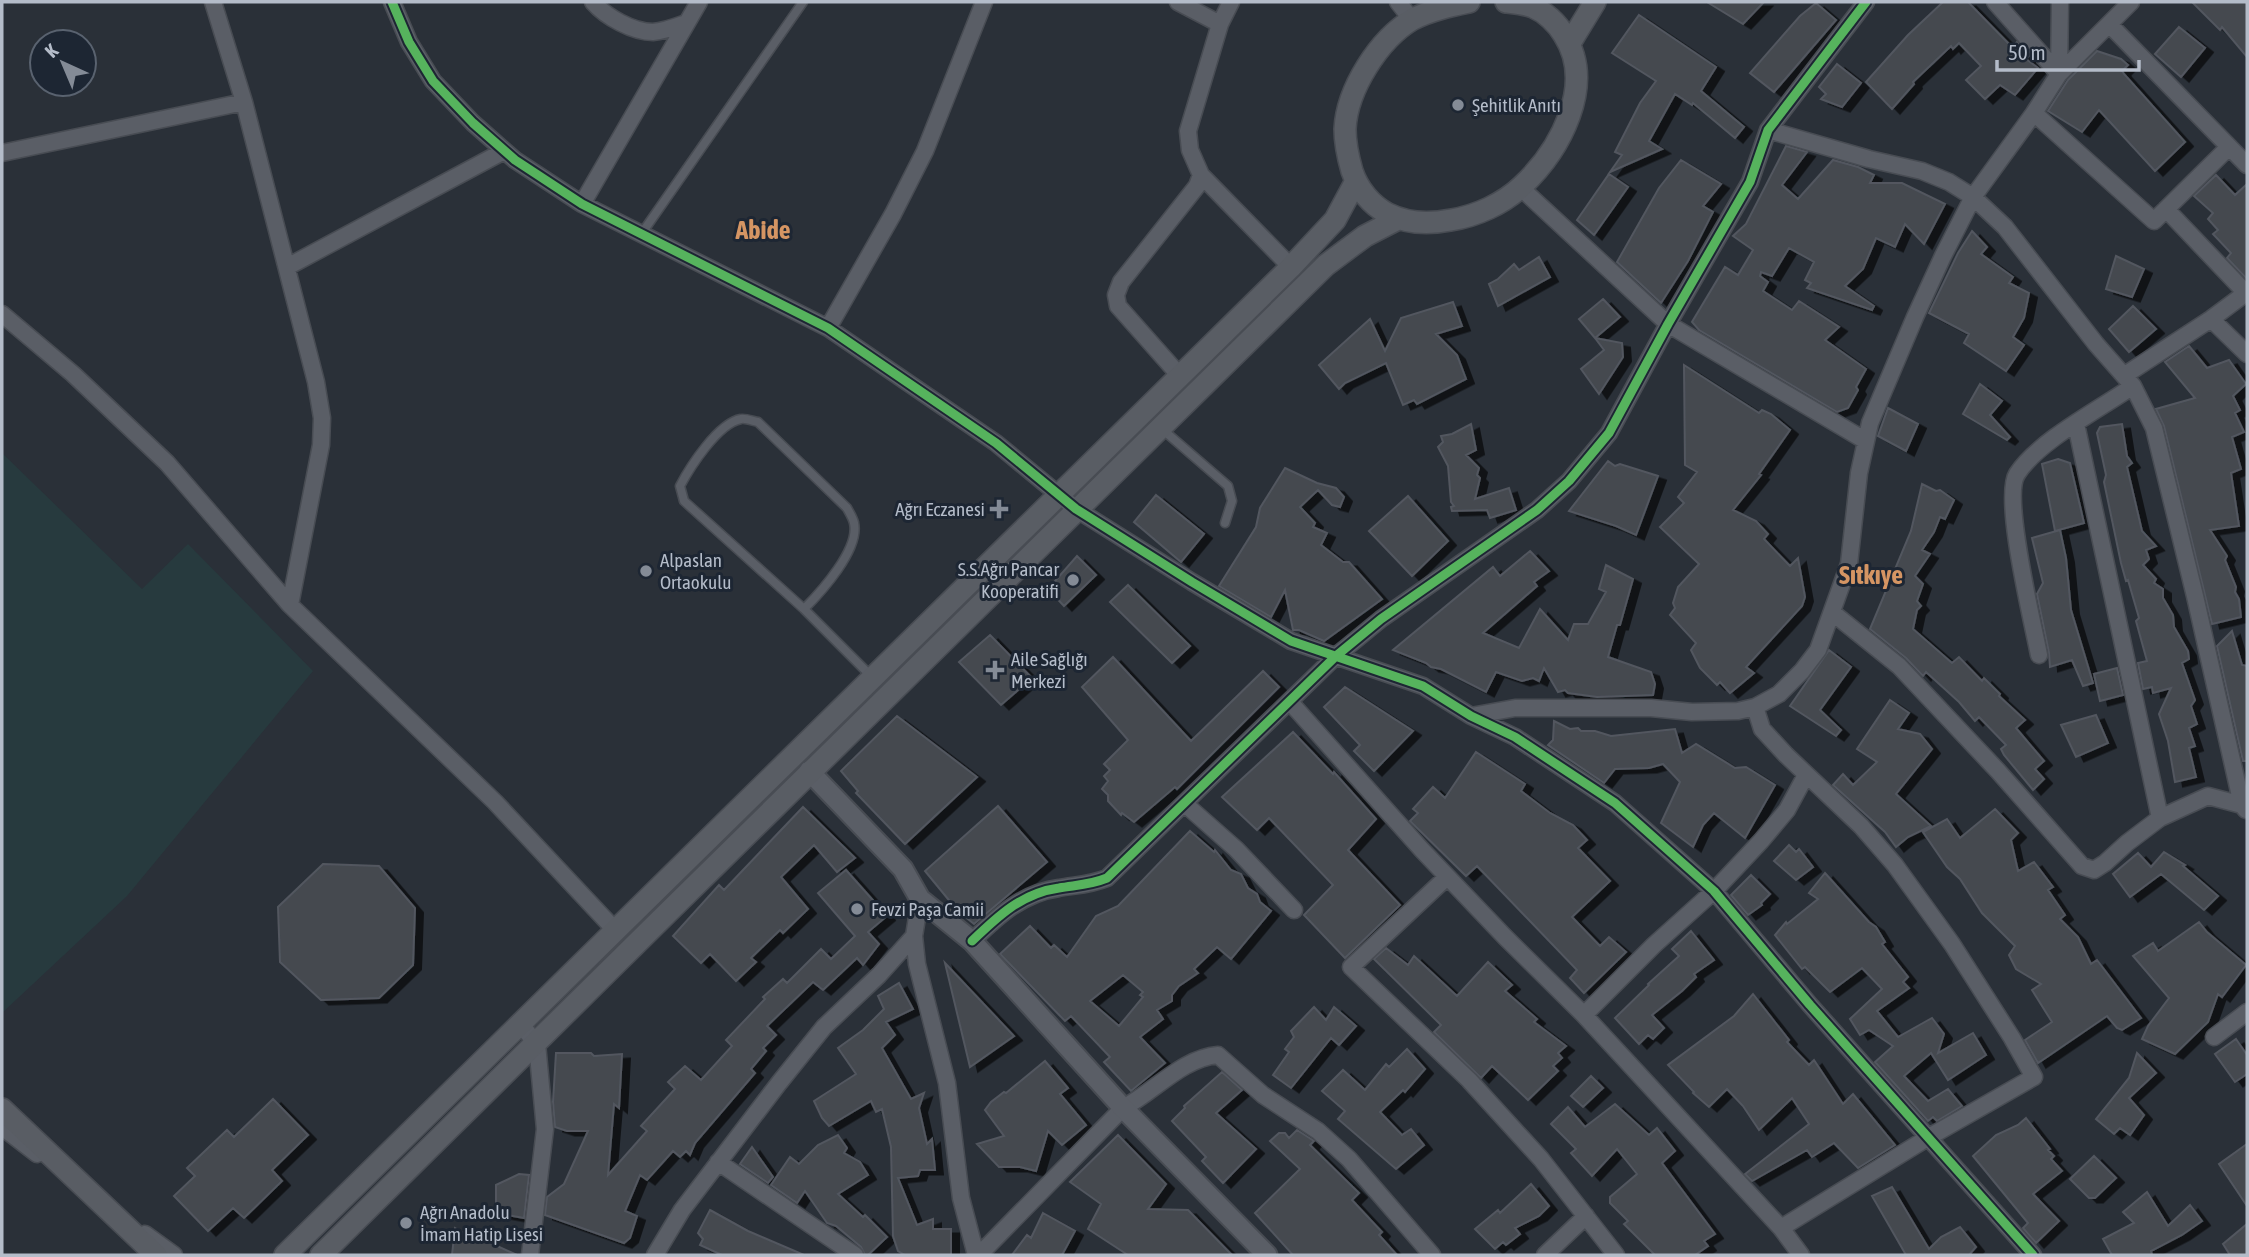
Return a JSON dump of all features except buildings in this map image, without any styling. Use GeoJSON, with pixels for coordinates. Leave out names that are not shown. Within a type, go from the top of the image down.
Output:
{"type":"FeatureCollection","features":[{"type":"Feature","properties":{"kind":"main road"},"geometry":{"type":"LineString","coordinates":[[1469,2],[1439,8],[1412,20],[1389,39],[1360,78],[1345,127],[1346,151],[1356,181],[1368,199],[1382,211],[1398,219],[1432,224],[1463,218],[1491,207],[1521,188],[1562,133],[1573,108],[1578,74],[1570,43],[1560,28],[1536,4],[1507,2]]}},
{"type":"Feature","properties":{"kind":"main road"},"geometry":{"type":"LineString","coordinates":[[1570,43],[1595,2]]}},
{"type":"Feature","properties":{"kind":"main road"},"geometry":{"type":"LineString","coordinates":[[285,1255],[1291,267],[1335,220],[1356,181]]}},
{"type":"Feature","properties":{"kind":"main road"},"geometry":{"type":"LineString","coordinates":[[321,1255],[537,1044],[809,771],[1326,265],[1355,242],[1398,219]]}},
{"type":"Feature","properties":{"kind":"main road"},"geometry":{"type":"LineString","coordinates":[[2,1109],[156,1255]]}},
{"type":"Feature","properties":{"kind":"street"},"geometry":{"type":"LineString","coordinates":[[213,2],[244,102],[316,382],[322,418],[318,463],[290,605]]}},
{"type":"Feature","properties":{"kind":"street"},"geometry":{"type":"LineString","coordinates":[[392,2],[409,42],[433,81],[473,123],[514,160],[582,204],[828,328],[996,443],[1076,509],[1291,641],[1423,686],[1471,716],[1515,737],[1615,803],[1714,891],[1810,1005],[2033,1255]]}},
{"type":"Feature","properties":{"kind":"street"},"geometry":{"type":"LineString","coordinates":[[593,2],[619,22],[650,32],[667,30],[686,23]]}},
{"type":"Feature","properties":{"kind":"street"},"geometry":{"type":"LineString","coordinates":[[582,204],[699,2]]}},
{"type":"Feature","properties":{"kind":"street"},"geometry":{"type":"LineString","coordinates":[[828,328],[893,215],[925,151],[984,2]]}},
{"type":"Feature","properties":{"kind":"street"},"geometry":{"type":"LineString","coordinates":[[1178,2],[1220,24]]}},
{"type":"Feature","properties":{"kind":"street"},"geometry":{"type":"LineString","coordinates":[[1231,2],[1220,24],[1188,131],[1190,150],[1201,175],[1291,267]]}},
{"type":"Feature","properties":{"kind":"street"},"geometry":{"type":"LineString","coordinates":[[1398,2],[1412,20]]}},
{"type":"Feature","properties":{"kind":"street"},"geometry":{"type":"LineString","coordinates":[[972,941],[999,915],[1038,892],[1088,886],[1107,878],[1336,656],[1381,619],[1537,510],[1569,481],[1609,433],[1750,182],[1768,130],[1866,2]]}},
{"type":"Feature","properties":{"kind":"street"},"geometry":{"type":"LineString","coordinates":[[1995,2],[2059,74]]}},
{"type":"Feature","properties":{"kind":"street"},"geometry":{"type":"LineString","coordinates":[[2059,74],[2060,2]]}},
{"type":"Feature","properties":{"kind":"street"},"geometry":{"type":"LineString","coordinates":[[1471,716],[1515,708],[1738,711],[1755,707],[1779,694],[1802,671],[1818,650],[1849,564],[1860,473],[1870,423],[1915,317],[1973,197],[2059,74],[2131,2]]}},
{"type":"Feature","properties":{"kind":"street"},"geometry":{"type":"LineString","coordinates":[[2109,24],[2247,165]]}},
{"type":"Feature","properties":{"kind":"street"},"geometry":{"type":"LineString","coordinates":[[2,153],[244,102]]}},
{"type":"Feature","properties":{"kind":"street"},"geometry":{"type":"LineString","coordinates":[[2034,113],[2154,221],[2230,147]]}},
{"type":"Feature","properties":{"kind":"street"},"geometry":{"type":"LineString","coordinates":[[1768,130],[1922,171],[1949,182],[1973,197],[2005,227],[2096,344],[2129,381],[2154,428],[2244,808]]}},
{"type":"Feature","properties":{"kind":"street"},"geometry":{"type":"LineString","coordinates":[[287,267],[504,151]]}},
{"type":"Feature","properties":{"kind":"street"},"geometry":{"type":"LineString","coordinates":[[1180,376],[1118,306],[1116,295],[1121,282],[1188,199],[1201,175]]}},
{"type":"Feature","properties":{"kind":"street"},"geometry":{"type":"LineString","coordinates":[[1521,188],[1668,324],[1866,441]]}},
{"type":"Feature","properties":{"kind":"street"},"geometry":{"type":"LineString","coordinates":[[2039,655],[2022,570],[2012,493],[2015,476],[2027,461],[2048,443],[2246,293],[2166,209]]}},
{"type":"Feature","properties":{"kind":"street"},"geometry":{"type":"LineString","coordinates":[[2,314],[73,374],[167,463],[290,605],[495,802],[615,930]]}},
{"type":"Feature","properties":{"kind":"street"},"geometry":{"type":"LineString","coordinates":[[2211,319],[2247,354]]}},
{"type":"Feature","properties":{"kind":"street"},"geometry":{"type":"LineString","coordinates":[[2076,424],[2160,818]]}},
{"type":"Feature","properties":{"kind":"street"},"geometry":{"type":"LineString","coordinates":[[1833,613],[1899,666],[1998,771],[2082,866],[2094,870],[2160,818],[2208,796],[2244,808]]}},
{"type":"Feature","properties":{"kind":"street"},"geometry":{"type":"LineString","coordinates":[[1290,702],[1447,877],[1584,1015],[1781,1228],[1801,1255]]}},
{"type":"Feature","properties":{"kind":"street"},"geometry":{"type":"LineString","coordinates":[[1755,707],[1762,729],[1861,826],[1895,865],[1952,944],[2034,1077],[1781,1228]]}},
{"type":"Feature","properties":{"kind":"street"},"geometry":{"type":"LineString","coordinates":[[809,771],[903,869],[920,900],[972,941],[1123,1108],[1267,1255]]}},
{"type":"Feature","properties":{"kind":"street"},"geometry":{"type":"LineString","coordinates":[[1584,1015],[1714,891],[1761,841],[1787,810],[1806,775]]}},
{"type":"Feature","properties":{"kind":"street"},"geometry":{"type":"LineString","coordinates":[[1185,804],[1236,849],[1294,910]]}},
{"type":"Feature","properties":{"kind":"street"},"geometry":{"type":"LineString","coordinates":[[1447,877],[1351,967],[1469,1080],[1541,1160],[1616,1255]]}},
{"type":"Feature","properties":{"kind":"street"},"geometry":{"type":"LineString","coordinates":[[920,900],[914,936],[918,964],[947,1083],[961,1198],[977,1255],[1123,1108],[1143,1098],[1186,1065],[1206,1056],[1218,1055],[1255,1088],[1318,1131],[1349,1159],[1432,1255]]}},
{"type":"Feature","properties":{"kind":"street"},"geometry":{"type":"LineString","coordinates":[[655,1255],[682,1210],[824,1027],[879,975],[914,936]]}},
{"type":"Feature","properties":{"kind":"street"},"geometry":{"type":"LineString","coordinates":[[2214,1037],[2247,1013]]}},
{"type":"Feature","properties":{"kind":"street"},"geometry":{"type":"LineString","coordinates":[[521,1026],[537,1044],[545,1129],[530,1255]]}},
{"type":"Feature","properties":{"kind":"street"},"geometry":{"type":"LineString","coordinates":[[2,1127],[174,1255]]}},
{"type":"Feature","properties":{"kind":"street"},"geometry":{"type":"LineString","coordinates":[[718,1162],[855,1255]]}},
{"type":"Feature","properties":{"kind":"street"},"geometry":{"type":"LineString","coordinates":[[1545,1255],[1586,1216]]}},
{"type":"Feature","properties":{"kind":"lane"},"geometry":{"type":"LineString","coordinates":[[642,233],[803,2]]}},
{"type":"Feature","properties":{"kind":"lane"},"geometry":{"type":"LineString","coordinates":[[804,610],[825,587],[851,546],[855,525],[847,508],[758,422],[741,419],[723,428],[690,466],[680,486],[684,501],[804,610],[873,678]]}},
{"type":"Feature","properties":{"kind":"lane"},"geometry":{"type":"LineString","coordinates":[[1160,427],[1228,486],[1232,501],[1225,523]]}},
{"type":"Feature","properties":{"kind":"green space"},"geometry":{"type":"Polygon","coordinates":[[[2,453],[142,589],[188,544],[313,671],[127,896],[2,1013],[2,453]]]}},
{"type":"Feature","properties":{"kind":"cycle path"},"geometry":{"type":"LineString","coordinates":[[392,2],[409,42],[433,81],[473,123],[515,160],[582,204],[828,328],[996,443],[1076,509],[1291,641],[1423,686],[1471,716],[1515,737],[1615,803],[1714,891],[1810,1005],[2033,1255]]}},
{"type":"Feature","properties":{"kind":"cycle path"},"geometry":{"type":"LineString","coordinates":[[972,941],[1022,900],[1046,891],[1107,878],[1336,656],[1381,619],[1537,510],[1569,481],[1609,433],[1750,182],[1768,130],[1866,2]]}},
{"type":"Feature","properties":{"kind":"place","name":"Şehitlik Anıtı"},"geometry":{"type":"Point","coordinates":[1458,105]}},
{"type":"Feature","properties":{"kind":"place","name":"Ağrı Eczanesi"},"geometry":{"type":"Point","coordinates":[999,509]}},
{"type":"Feature","properties":{"kind":"place","name":"Alpaslan Ortaokulu"},"geometry":{"type":"Point","coordinates":[646,571]}},
{"type":"Feature","properties":{"kind":"place","name":"S.S.Ağrı Pancar Kooperatifi"},"geometry":{"type":"Point","coordinates":[1073,580]}},
{"type":"Feature","properties":{"kind":"place","name":"Aile Sağlığı Merkezi"},"geometry":{"type":"Point","coordinates":[995,670]}},
{"type":"Feature","properties":{"kind":"place","name":"Fevzi Paşa Camii"},"geometry":{"type":"Point","coordinates":[857,909]}},
{"type":"Feature","properties":{"kind":"place","name":"Ağrı Anadolu İmam Hatip Lisesi"},"geometry":{"type":"Point","coordinates":[406,1223]}},
{"type":"Feature","properties":{"kind":"district","name":"Abide"},"geometry":{"type":"Point","coordinates":[763,230]}},
{"type":"Feature","properties":{"kind":"district","name":"Sıtkıye"},"geometry":{"type":"Point","coordinates":[1871,575]}}]}
